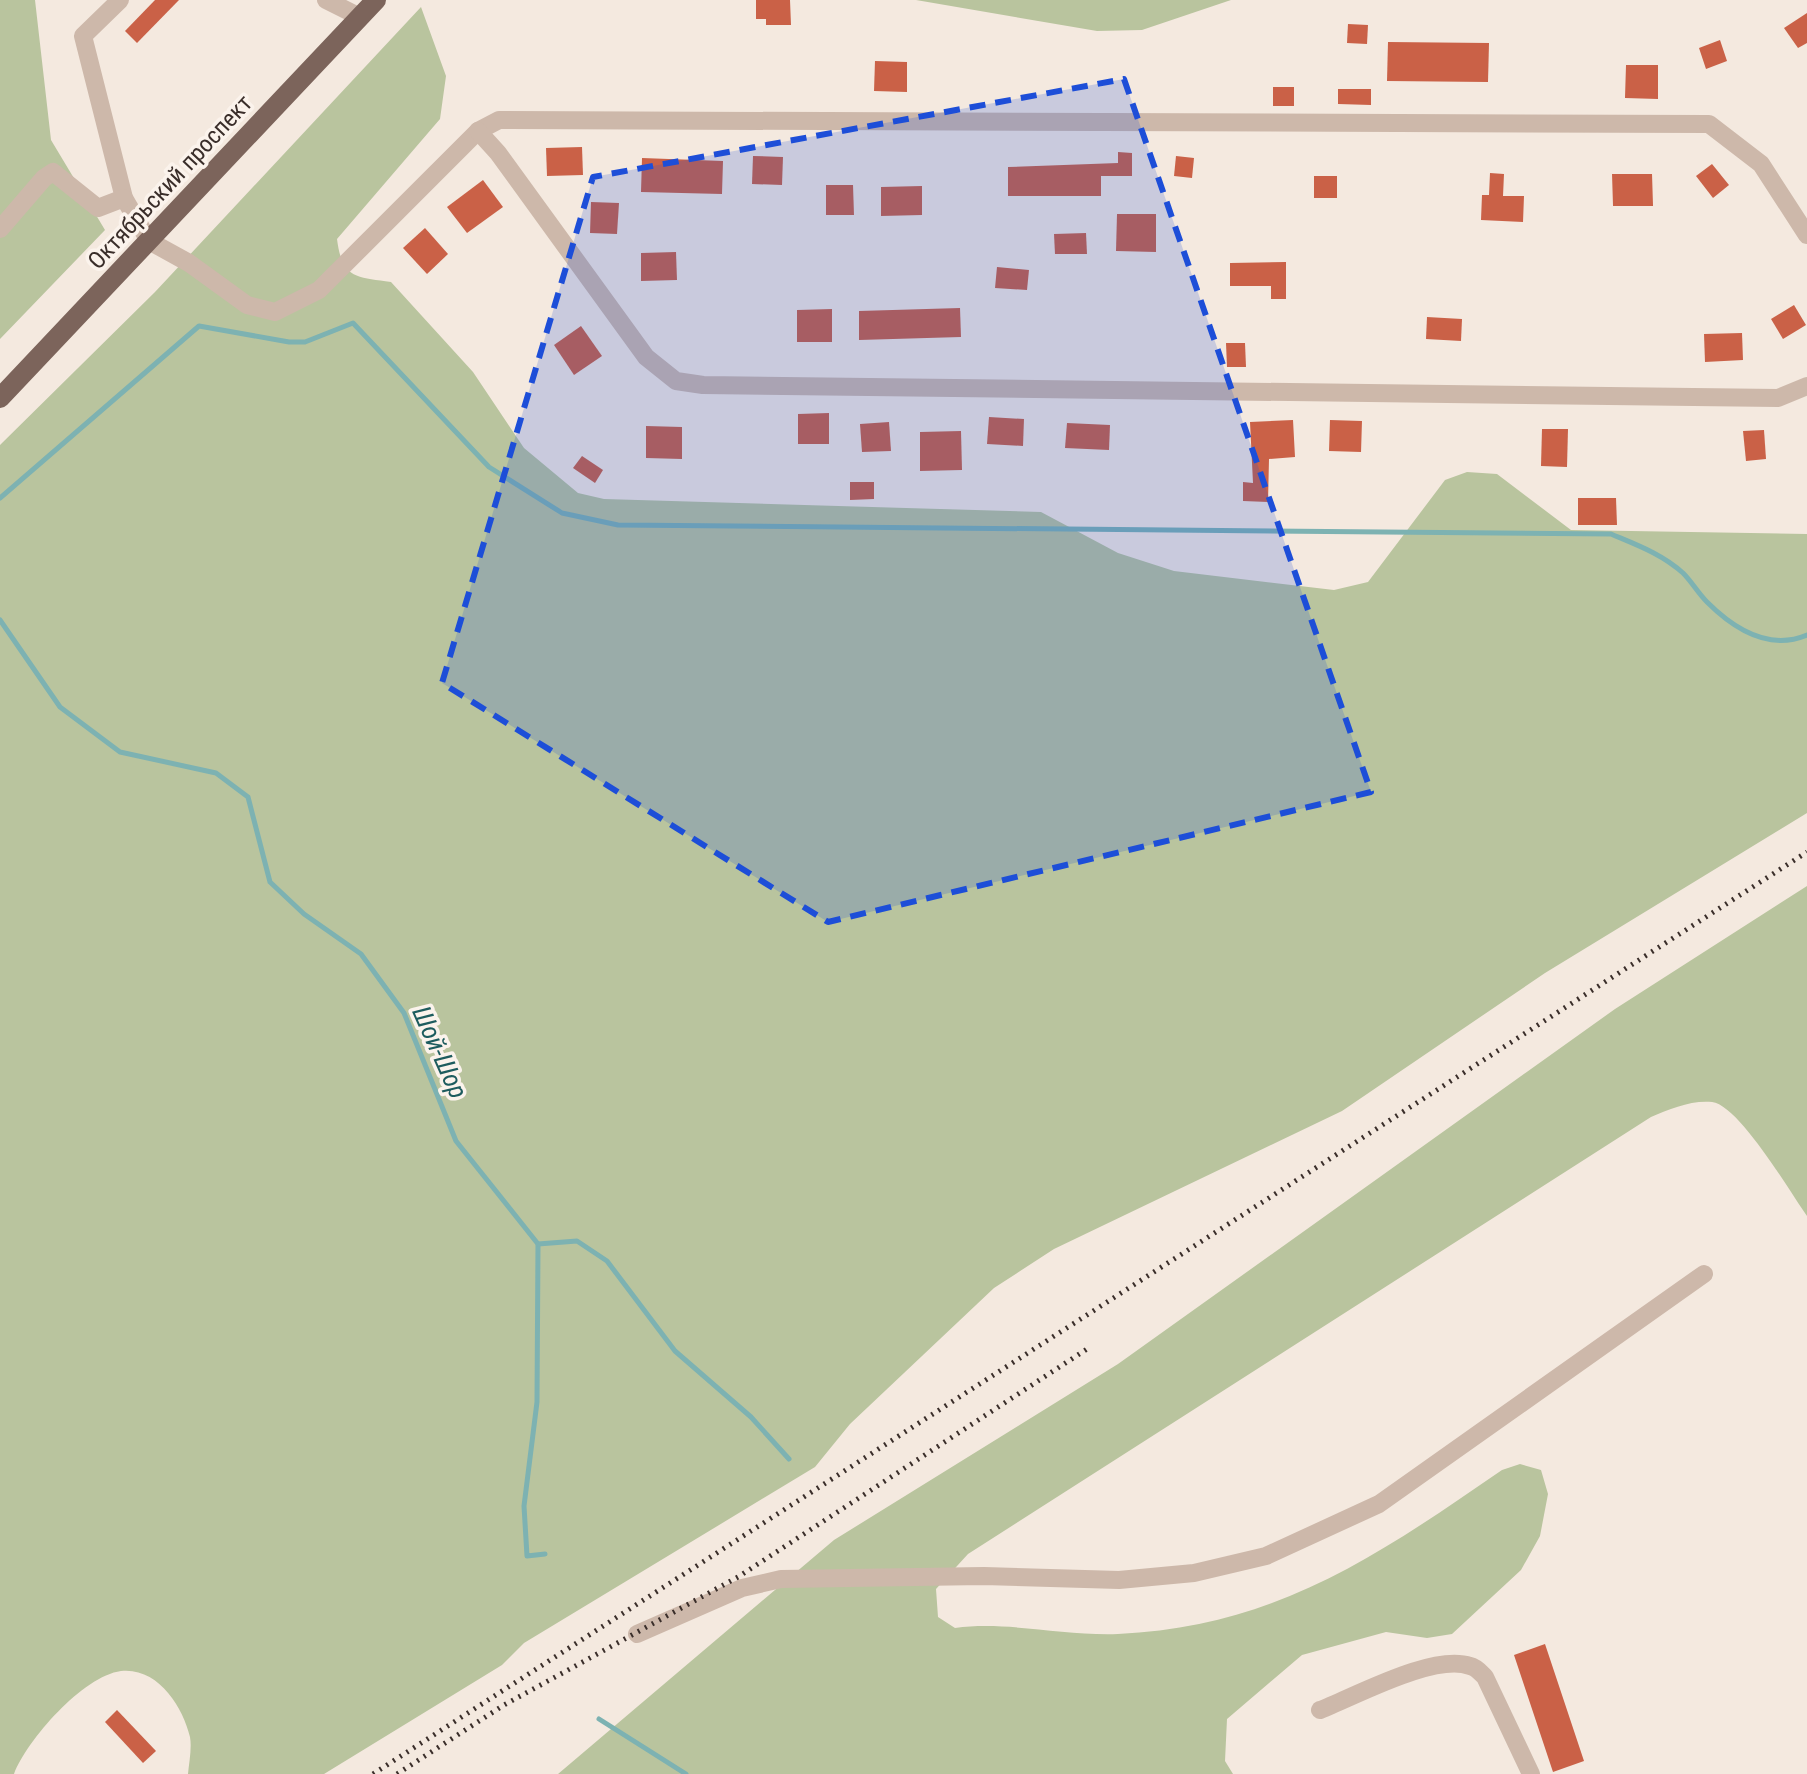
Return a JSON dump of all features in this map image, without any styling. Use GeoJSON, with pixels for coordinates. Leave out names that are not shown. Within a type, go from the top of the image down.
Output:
{"type":"FeatureCollection","features":[{"type":"Feature","properties":{"kind":"main road","name":"Октябрьский проспект"},"geometry":{"type":"LineString","coordinates":[[0,398],[376,0]]}},
{"type":"Feature","properties":{"kind":"street"},"geometry":{"type":"LineString","coordinates":[[120,0],[83,36],[124,198],[149,241],[189,263],[247,305],[275,312],[319,290],[478,131],[499,120],[1709,124],[1761,164],[1807,235]]}},
{"type":"Feature","properties":{"kind":"street"},"geometry":{"type":"LineString","coordinates":[[326,0],[360,17]]}},
{"type":"Feature","properties":{"kind":"street"},"geometry":{"type":"LineString","coordinates":[[478,131],[498,153],[646,357],[676,381],[703,385],[1778,398],[1807,386]]}},
{"type":"Feature","properties":{"kind":"street"},"geometry":{"type":"LineString","coordinates":[[0,229],[44,178],[53,172],[98,208],[124,198]]}},
{"type":"Feature","properties":{"kind":"street"},"geometry":{"type":"LineString","coordinates":[[637,1634],[742,1588],[781,1579],[970,1576],[1119,1580],[1194,1573],[1266,1556],[1379,1504],[1704,1274]]}},
{"type":"Feature","properties":{"kind":"street"},"geometry":{"type":"LineString","coordinates":[[1320,1710],[1428,1667],[1450,1663],[1472,1666],[1485,1677],[1531,1774]]}},
{"type":"Feature","properties":{"kind":"highlighted area"},"geometry":{"type":"Polygon","coordinates":[[[1124,79],[1371,792],[828,922],[442,683],[593,177],[1124,79]]]}},
{"type":"Feature","properties":{"kind":"green space"},"geometry":{"type":"Polygon","coordinates":[[[0,0],[35,0],[51,140],[105,230],[0,339],[0,0]]]}},
{"type":"Feature","properties":{"kind":"green space"},"geometry":{"type":"Polygon","coordinates":[[[916,0],[1231,0],[1142,30],[1097,31],[916,0]]]}},
{"type":"Feature","properties":{"kind":"green space"},"geometry":{"type":"Polygon","coordinates":[[[421,7],[446,76],[440,119],[337,239],[339,252],[353,274],[391,282],[473,372],[524,448],[578,493],[604,499],[1041,512],[1118,553],[1174,571],[1334,590],[1368,582],[1445,480],[1467,472],[1497,474],[1571,530],[1807,534],[1807,813],[1545,973],[1342,1111],[1054,1249],[994,1288],[850,1424],[815,1467],[524,1643],[502,1665],[324,1774],[188,1774],[190,1737],[175,1702],[167,1691],[146,1675],[121,1671],[106,1675],[74,1697],[31,1744],[14,1774],[0,1774],[0,445],[155,292],[421,7]]]}},
{"type":"Feature","properties":{"kind":"green space"},"geometry":{"type":"Polygon","coordinates":[[[1807,886],[1807,1216],[1749,1133],[1723,1107],[1712,1102],[1696,1102],[1651,1117],[968,1554],[936,1589],[938,1617],[955,1628],[995,1626],[1118,1634],[1227,1618],[1276,1602],[1367,1558],[1502,1470],[1520,1464],[1541,1470],[1548,1494],[1540,1536],[1521,1570],[1452,1634],[1427,1638],[1386,1632],[1302,1655],[1227,1719],[1225,1761],[1233,1774],[558,1774],[834,1540],[1118,1364],[1615,1009],[1807,886]]]}},
{"type":"Feature","properties":{"kind":"building"},"geometry":{"type":"Polygon","coordinates":[[[155,0],[179,0],[137,43],[125,31],[155,0]]]}},
{"type":"Feature","properties":{"kind":"building"},"geometry":{"type":"Polygon","coordinates":[[[756,0],[790,0],[791,25],[766,25],[766,19],[756,19],[756,0]]]}},
{"type":"Feature","properties":{"kind":"building"},"geometry":{"type":"Polygon","coordinates":[[[1807,13],[1807,43],[1798,48],[1784,28],[1807,13]]]}},
{"type":"Feature","properties":{"kind":"building"},"geometry":{"type":"Polygon","coordinates":[[[1348,24],[1368,25],[1367,44],[1347,43],[1348,24]]]}},
{"type":"Feature","properties":{"kind":"building"},"geometry":{"type":"Polygon","coordinates":[[[1720,40],[1727,61],[1706,69],[1699,48],[1720,40]]]}},
{"type":"Feature","properties":{"kind":"building"},"geometry":{"type":"Polygon","coordinates":[[[1388,42],[1489,43],[1488,82],[1387,81],[1388,42]]]}},
{"type":"Feature","properties":{"kind":"building"},"geometry":{"type":"Polygon","coordinates":[[[875,61],[907,62],[907,92],[874,91],[875,61]]]}},
{"type":"Feature","properties":{"kind":"building"},"geometry":{"type":"Polygon","coordinates":[[[1626,65],[1658,65],[1658,99],[1625,98],[1626,65]]]}},
{"type":"Feature","properties":{"kind":"building"},"geometry":{"type":"Polygon","coordinates":[[[1273,87],[1294,87],[1294,106],[1273,106],[1273,87]]]}},
{"type":"Feature","properties":{"kind":"building"},"geometry":{"type":"Polygon","coordinates":[[[1338,89],[1371,89],[1371,105],[1338,104],[1338,89]]]}},
{"type":"Feature","properties":{"kind":"building"},"geometry":{"type":"Polygon","coordinates":[[[582,147],[583,175],[547,176],[546,148],[582,147]]]}},
{"type":"Feature","properties":{"kind":"building"},"geometry":{"type":"Polygon","coordinates":[[[1118,152],[1132,153],[1132,176],[1101,176],[1101,196],[1008,196],[1008,167],[1118,163],[1118,152]]]}},
{"type":"Feature","properties":{"kind":"building"},"geometry":{"type":"Polygon","coordinates":[[[753,156],[783,157],[782,185],[752,184],[753,156]]]}},
{"type":"Feature","properties":{"kind":"building"},"geometry":{"type":"Polygon","coordinates":[[[1176,156],[1194,158],[1192,178],[1174,176],[1176,156]]]}},
{"type":"Feature","properties":{"kind":"building"},"geometry":{"type":"Polygon","coordinates":[[[642,158],[723,161],[722,194],[641,192],[642,158]]]}},
{"type":"Feature","properties":{"kind":"building"},"geometry":{"type":"Polygon","coordinates":[[[1712,164],[1729,185],[1713,198],[1696,176],[1712,164]]]}},
{"type":"Feature","properties":{"kind":"building"},"geometry":{"type":"Polygon","coordinates":[[[1490,173],[1504,174],[1503,196],[1524,196],[1523,222],[1481,220],[1482,195],[1489,195],[1490,173]]]}},
{"type":"Feature","properties":{"kind":"building"},"geometry":{"type":"Polygon","coordinates":[[[1612,174],[1652,174],[1653,206],[1613,206],[1612,174]]]}},
{"type":"Feature","properties":{"kind":"building"},"geometry":{"type":"Polygon","coordinates":[[[1314,176],[1337,176],[1337,198],[1314,198],[1314,176]]]}},
{"type":"Feature","properties":{"kind":"building"},"geometry":{"type":"Polygon","coordinates":[[[483,180],[503,207],[467,233],[447,207],[483,180]]]}},
{"type":"Feature","properties":{"kind":"building"},"geometry":{"type":"Polygon","coordinates":[[[826,185],[853,185],[854,215],[826,215],[826,185]]]}},
{"type":"Feature","properties":{"kind":"building"},"geometry":{"type":"Polygon","coordinates":[[[922,186],[922,215],[881,216],[881,187],[922,186]]]}},
{"type":"Feature","properties":{"kind":"building"},"geometry":{"type":"Polygon","coordinates":[[[591,202],[619,203],[617,234],[590,233],[591,202]]]}},
{"type":"Feature","properties":{"kind":"building"},"geometry":{"type":"Polygon","coordinates":[[[1117,214],[1156,214],[1156,252],[1116,251],[1117,214]]]}},
{"type":"Feature","properties":{"kind":"building"},"geometry":{"type":"Polygon","coordinates":[[[425,228],[448,254],[427,274],[403,248],[425,228]]]}},
{"type":"Feature","properties":{"kind":"building"},"geometry":{"type":"Polygon","coordinates":[[[1086,233],[1087,254],[1055,254],[1054,234],[1086,233]]]}},
{"type":"Feature","properties":{"kind":"building"},"geometry":{"type":"Polygon","coordinates":[[[676,252],[677,280],[641,281],[641,253],[676,252]]]}},
{"type":"Feature","properties":{"kind":"building"},"geometry":{"type":"Polygon","coordinates":[[[1286,262],[1286,299],[1271,299],[1271,286],[1230,286],[1230,263],[1286,262]]]}},
{"type":"Feature","properties":{"kind":"building"},"geometry":{"type":"Polygon","coordinates":[[[997,267],[1029,270],[1027,290],[995,288],[997,267]]]}},
{"type":"Feature","properties":{"kind":"building"},"geometry":{"type":"Polygon","coordinates":[[[1794,305],[1806,325],[1783,339],[1771,319],[1794,305]]]}},
{"type":"Feature","properties":{"kind":"building"},"geometry":{"type":"Polygon","coordinates":[[[960,308],[961,337],[859,340],[859,311],[960,308]]]}},
{"type":"Feature","properties":{"kind":"building"},"geometry":{"type":"Polygon","coordinates":[[[832,309],[832,342],[797,342],[797,310],[832,309]]]}},
{"type":"Feature","properties":{"kind":"building"},"geometry":{"type":"Polygon","coordinates":[[[1427,317],[1462,319],[1461,341],[1426,339],[1427,317]]]}},
{"type":"Feature","properties":{"kind":"building"},"geometry":{"type":"Polygon","coordinates":[[[581,326],[602,356],[574,375],[554,345],[581,326]]]}},
{"type":"Feature","properties":{"kind":"building"},"geometry":{"type":"Polygon","coordinates":[[[1742,333],[1743,360],[1705,362],[1704,334],[1742,333]]]}},
{"type":"Feature","properties":{"kind":"building"},"geometry":{"type":"Polygon","coordinates":[[[1226,343],[1245,343],[1246,367],[1227,367],[1226,343]]]}},
{"type":"Feature","properties":{"kind":"building"},"geometry":{"type":"Polygon","coordinates":[[[829,413],[829,444],[798,444],[798,414],[829,413]]]}},
{"type":"Feature","properties":{"kind":"building"},"geometry":{"type":"Polygon","coordinates":[[[989,417],[1024,419],[1023,446],[987,444],[989,417]]]}},
{"type":"Feature","properties":{"kind":"building"},"geometry":{"type":"Polygon","coordinates":[[[1293,420],[1295,457],[1269,459],[1268,502],[1243,501],[1243,482],[1253,483],[1250,422],[1293,420]]]}},
{"type":"Feature","properties":{"kind":"building"},"geometry":{"type":"Polygon","coordinates":[[[1330,420],[1362,421],[1361,452],[1329,451],[1330,420]]]}},
{"type":"Feature","properties":{"kind":"building"},"geometry":{"type":"Polygon","coordinates":[[[889,422],[891,451],[862,452],[860,424],[889,422]]]}},
{"type":"Feature","properties":{"kind":"building"},"geometry":{"type":"Polygon","coordinates":[[[1067,423],[1110,425],[1109,450],[1065,448],[1067,423]]]}},
{"type":"Feature","properties":{"kind":"building"},"geometry":{"type":"Polygon","coordinates":[[[646,426],[682,427],[682,459],[646,458],[646,426]]]}},
{"type":"Feature","properties":{"kind":"building"},"geometry":{"type":"Polygon","coordinates":[[[1542,429],[1568,429],[1567,467],[1541,466],[1542,429]]]}},
{"type":"Feature","properties":{"kind":"building"},"geometry":{"type":"Polygon","coordinates":[[[1764,430],[1766,459],[1746,461],[1743,431],[1764,430]]]}},
{"type":"Feature","properties":{"kind":"building"},"geometry":{"type":"Polygon","coordinates":[[[961,431],[962,470],[920,471],[920,432],[961,431]]]}},
{"type":"Feature","properties":{"kind":"building"},"geometry":{"type":"Polygon","coordinates":[[[582,456],[603,470],[595,483],[573,468],[582,456]]]}},
{"type":"Feature","properties":{"kind":"building"},"geometry":{"type":"Polygon","coordinates":[[[850,482],[874,482],[874,499],[850,500],[850,482]]]}},
{"type":"Feature","properties":{"kind":"building"},"geometry":{"type":"Polygon","coordinates":[[[1578,498],[1616,498],[1617,525],[1578,525],[1578,498]]]}},
{"type":"Feature","properties":{"kind":"building"},"geometry":{"type":"Polygon","coordinates":[[[1545,1644],[1584,1761],[1553,1772],[1514,1655],[1545,1644]]]}},
{"type":"Feature","properties":{"kind":"building"},"geometry":{"type":"Polygon","coordinates":[[[117,1710],[156,1751],[143,1763],[105,1722],[117,1710]]]}},
{"type":"Feature","properties":{"kind":"waterway"},"geometry":{"type":"LineString","coordinates":[[0,498],[199,326],[305,342],[353,323],[489,467],[562,513],[618,525],[1611,534],[1667,560],[1686,576],[1707,602],[1741,629],[1779,641],[1807,635]]}},
{"type":"Feature","properties":{"kind":"waterway","name":"Шой-Шор"},"geometry":{"type":"LineString","coordinates":[[0,620],[60,707],[120,752],[216,773],[248,797],[270,882],[304,914],[361,954],[404,1013],[456,1141],[538,1244],[537,1402],[524,1506],[527,1556],[545,1554]]}},
{"type":"Feature","properties":{"kind":"waterway"},"geometry":{"type":"LineString","coordinates":[[538,1244],[577,1241],[607,1261],[675,1351],[751,1417],[789,1459]]}},
{"type":"Feature","properties":{"kind":"waterway","name":"Шой-Шор"},"geometry":{"type":"LineString","coordinates":[[599,1719],[686,1774]]}},
{"type":"Feature","properties":{"kind":"railway"},"geometry":{"type":"LineString","coordinates":[[373,1774],[1807,852]]}},
{"type":"Feature","properties":{"kind":"railway"},"geometry":{"type":"LineString","coordinates":[[397,1774],[504,1705],[738,1577],[1090,1347]]}}]}
